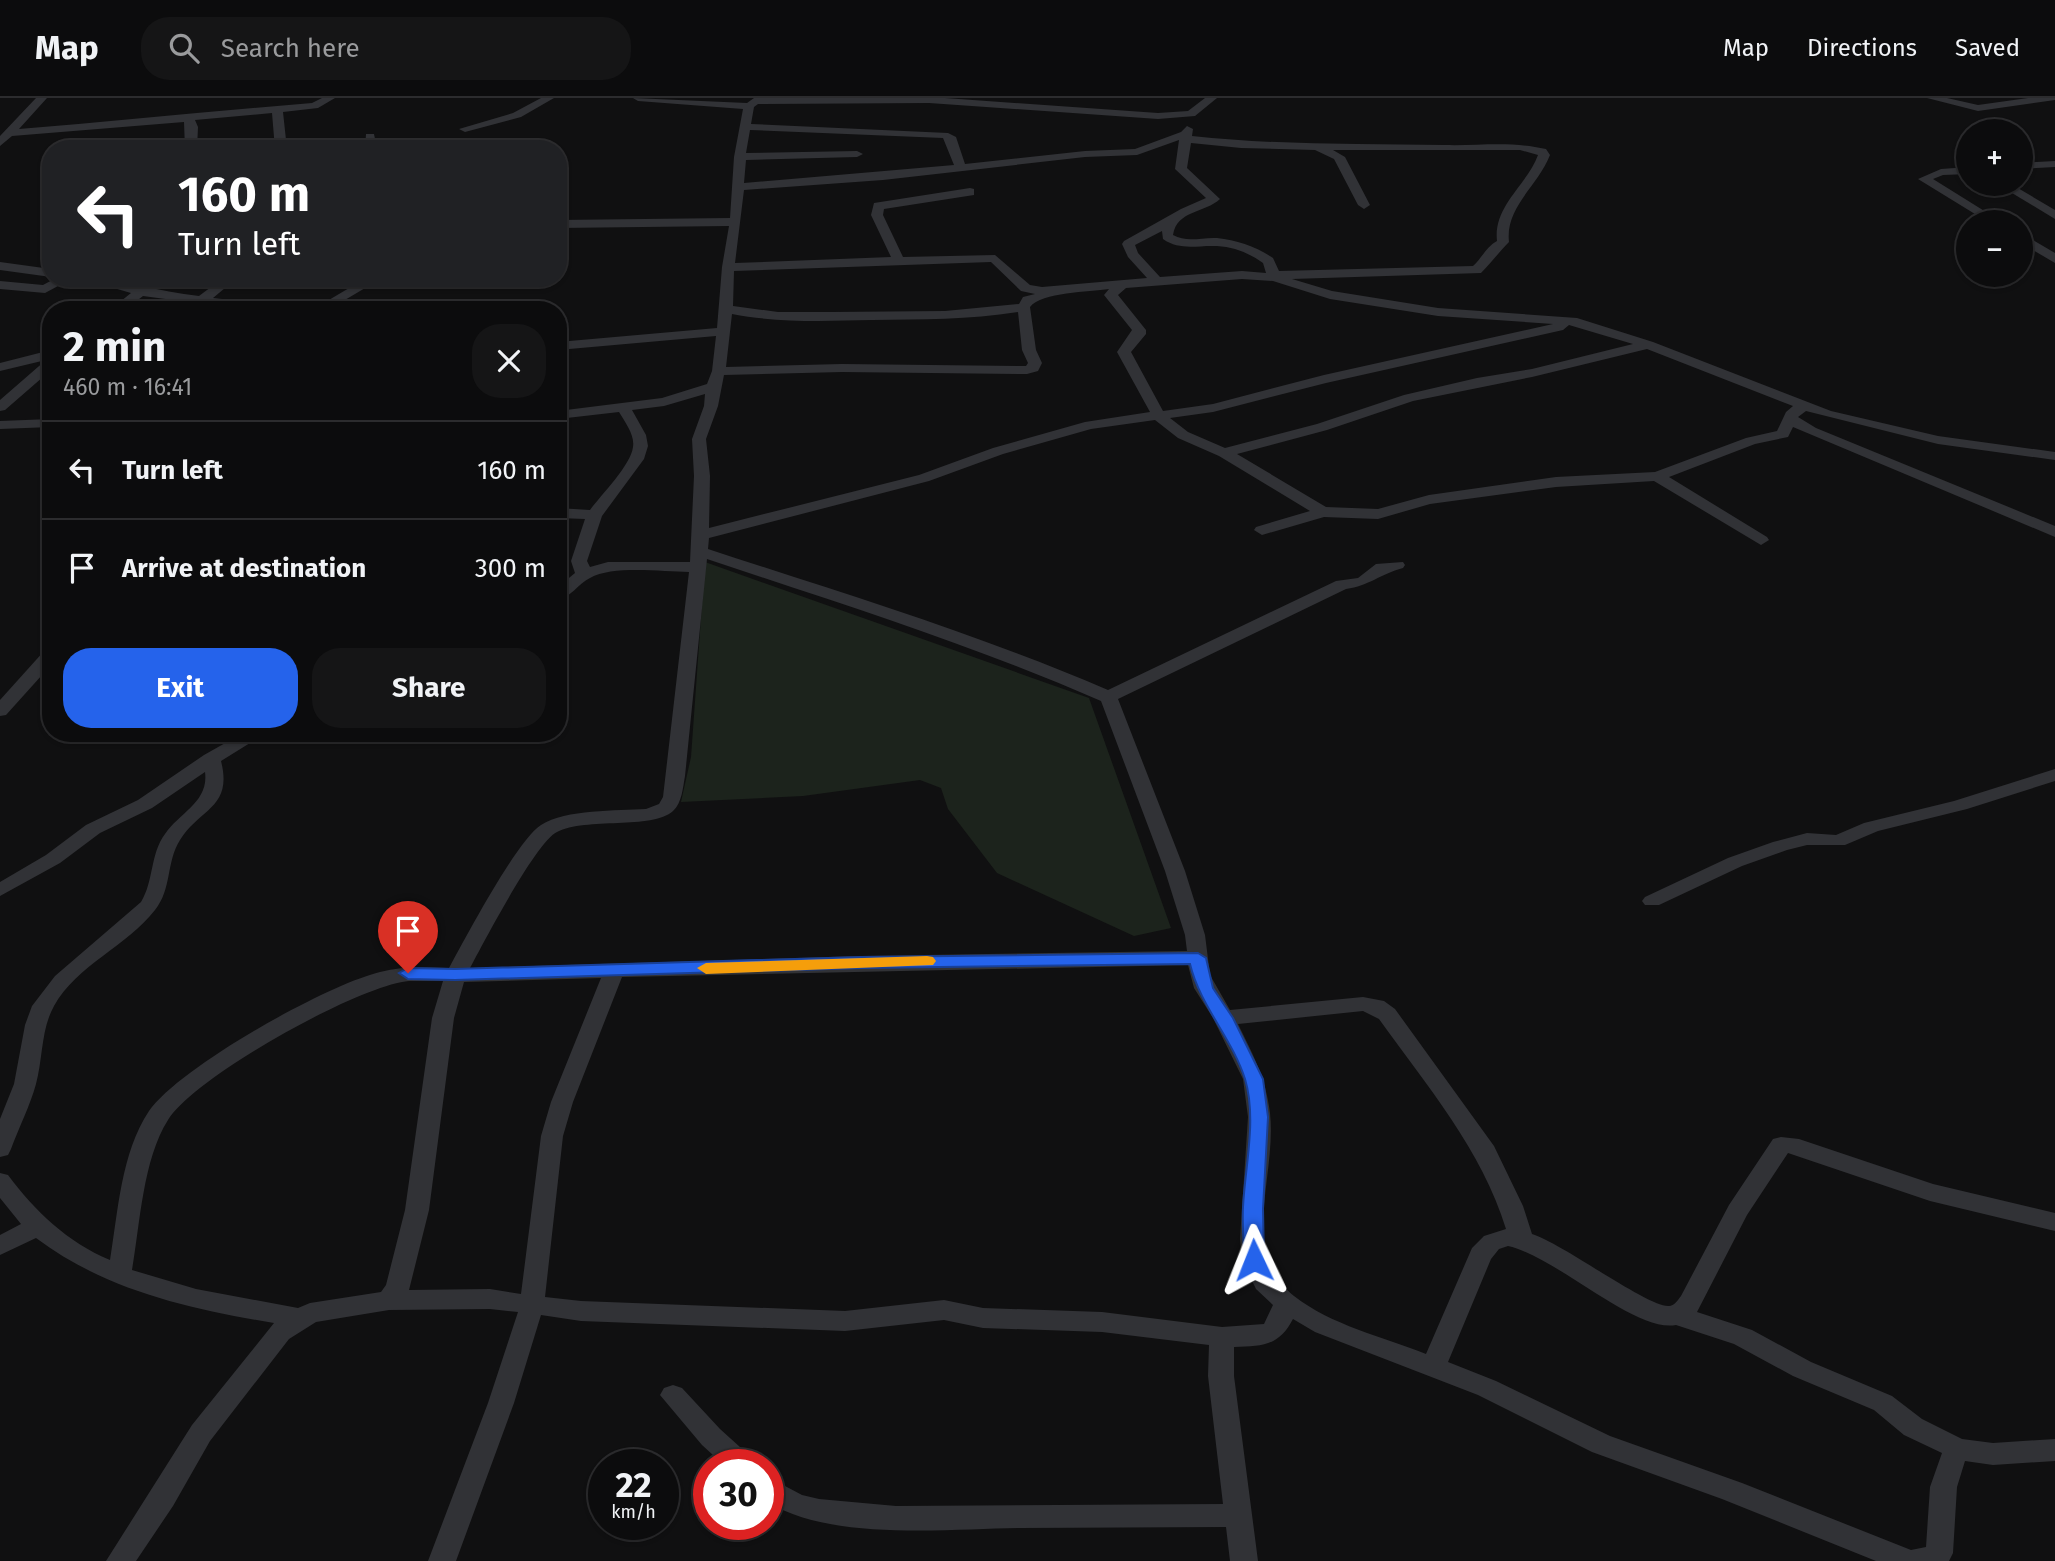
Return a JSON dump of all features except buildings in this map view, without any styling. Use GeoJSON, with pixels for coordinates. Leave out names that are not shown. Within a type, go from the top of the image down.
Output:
{"type":"FeatureCollection","features":[{"type":"Feature","properties":{"kind":"street"},"geometry":{"type":"LineString","coordinates":[[0,143],[41,98]]}},
{"type":"Feature","properties":{"kind":"street"},"geometry":{"type":"LineString","coordinates":[[10,133],[314,106],[330,98]]}},
{"type":"Feature","properties":{"kind":"street"},"geometry":{"type":"LineString","coordinates":[[465,129],[517,115],[550,98]]}},
{"type":"Feature","properties":{"kind":"street"},"geometry":{"type":"LineString","coordinates":[[638,98],[752,102],[929,100],[1105,114],[1191,114]]}},
{"type":"Feature","properties":{"kind":"street"},"geometry":{"type":"LineString","coordinates":[[1157,282],[1132,254],[1128,244],[1170,222],[1187,209],[1214,200],[1181,169],[1184,136],[1191,114],[1212,98]]}},
{"type":"Feature","properties":{"kind":"street"},"geometry":{"type":"LineString","coordinates":[[1932,98],[1978,108],[2052,98]]}},
{"type":"Feature","properties":{"kind":"street"},"geometry":{"type":"LineString","coordinates":[[389,1300],[398,1287],[417,1210],[443,1018],[455,975],[503,890],[547,828],[568,821],[649,814],[666,808],[671,797],[676,776],[698,551],[702,476],[699,439],[711,406],[716,379],[726,309],[728,267],[736,222],[740,157],[752,102]]}},
{"type":"Feature","properties":{"kind":"street"},"geometry":{"type":"LineString","coordinates":[[277,109],[280,140]]}},
{"type":"Feature","properties":{"kind":"street"},"geometry":{"type":"LineString","coordinates":[[188,118],[191,140]]}},
{"type":"Feature","properties":{"kind":"street"},"geometry":{"type":"LineString","coordinates":[[747,127],[944,135],[953,142],[961,168]]}},
{"type":"Feature","properties":{"kind":"street"},"geometry":{"type":"LineString","coordinates":[[726,309],[754,314],[975,315],[1023,307],[1028,300],[1055,292],[1122,284],[1242,275],[1476,270],[1491,256],[1493,248],[1503,242],[1500,232],[1503,220],[1533,180],[1544,155],[1542,151],[1520,147],[1450,149],[1241,145],[1184,136],[1137,152],[1085,154],[961,168],[737,187]]}},
{"type":"Feature","properties":{"kind":"street"},"geometry":{"type":"LineString","coordinates":[[1308,145],[1339,157],[1364,205]]}},
{"type":"Feature","properties":{"kind":"street"},"geometry":{"type":"LineString","coordinates":[[740,157],[857,154]]}},
{"type":"Feature","properties":{"kind":"street"},"geometry":{"type":"LineString","coordinates":[[2033,165],[2055,164]]}},
{"type":"Feature","properties":{"kind":"street"},"geometry":{"type":"LineString","coordinates":[[1956,171],[1941,172],[1924,179],[1976,210]]}},
{"type":"Feature","properties":{"kind":"street"},"geometry":{"type":"LineString","coordinates":[[899,261],[877,215],[878,206],[970,192]]}},
{"type":"Feature","properties":{"kind":"street"},"geometry":{"type":"LineString","coordinates":[[2023,196],[2055,215]]}},
{"type":"Feature","properties":{"kind":"street"},"geometry":{"type":"LineString","coordinates":[[567,224],[736,222]]}},
{"type":"Feature","properties":{"kind":"street"},"geometry":{"type":"LineString","coordinates":[[1170,222],[1166,233],[1173,241],[1186,244],[1213,242],[1248,247],[1269,261],[1274,276]]}},
{"type":"Feature","properties":{"kind":"street"},"geometry":{"type":"LineString","coordinates":[[2033,245],[2055,259]]}},
{"type":"Feature","properties":{"kind":"street"},"geometry":{"type":"LineString","coordinates":[[728,267],[995,259],[1026,288],[1055,292]]}},
{"type":"Feature","properties":{"kind":"street"},"geometry":{"type":"LineString","coordinates":[[0,266],[42,272]]}},
{"type":"Feature","properties":{"kind":"street"},"geometry":{"type":"LineString","coordinates":[[1274,276],[1330,295],[1418,309],[1577,322],[1648,345],[1803,407],[1938,440],[2055,456]]}},
{"type":"Feature","properties":{"kind":"street"},"geometry":{"type":"LineString","coordinates":[[1122,284],[1111,295],[1139,330],[1139,334],[1124,352],[1159,416],[1183,435],[1224,453],[1323,512]]}},
{"type":"Feature","properties":{"kind":"street"},"geometry":{"type":"LineString","coordinates":[[0,285],[45,289],[49,287]]}},
{"type":"Feature","properties":{"kind":"street"},"geometry":{"type":"LineString","coordinates":[[124,287],[201,301],[219,287]]}},
{"type":"Feature","properties":{"kind":"street"},"geometry":{"type":"LineString","coordinates":[[334,301],[360,287]]}},
{"type":"Feature","properties":{"kind":"street"},"geometry":{"type":"LineString","coordinates":[[128,301],[141,291]]}},
{"type":"Feature","properties":{"kind":"street"},"geometry":{"type":"LineString","coordinates":[[567,414],[624,408],[693,395],[716,379],[829,368],[1027,370],[1033,368],[1035,363],[1028,350],[1023,307]]}},
{"type":"Feature","properties":{"kind":"street"},"geometry":{"type":"LineString","coordinates":[[567,588],[584,574],[608,567],[698,551],[924,478],[998,451],[1090,425],[1213,408],[1337,376],[1577,322]]}},
{"type":"Feature","properties":{"kind":"street"},"geometry":{"type":"LineString","coordinates":[[567,345],[723,332]]}},
{"type":"Feature","properties":{"kind":"street"},"geometry":{"type":"LineString","coordinates":[[1224,453],[1322,427],[1409,398],[1477,382],[1532,373],[1648,345]]}},
{"type":"Feature","properties":{"kind":"street"},"geometry":{"type":"LineString","coordinates":[[0,367],[42,356]]}},
{"type":"Feature","properties":{"kind":"street"},"geometry":{"type":"LineString","coordinates":[[0,407],[42,370]]}},
{"type":"Feature","properties":{"kind":"street"},"geometry":{"type":"LineString","coordinates":[[1262,530],[1323,512],[1378,514],[1429,500],[1556,482],[1657,476],[1751,441],[1783,434],[1793,412],[1803,407]]}},
{"type":"Feature","properties":{"kind":"street"},"geometry":{"type":"LineString","coordinates":[[584,574],[579,561],[594,515],[637,459],[641,446],[639,435],[624,408]]}},
{"type":"Feature","properties":{"kind":"street"},"geometry":{"type":"LineString","coordinates":[[1790,419],[1811,431],[2055,532]]}},
{"type":"Feature","properties":{"kind":"street"},"geometry":{"type":"LineString","coordinates":[[0,425],[42,423]]}},
{"type":"Feature","properties":{"kind":"street"},"geometry":{"type":"LineString","coordinates":[[1657,476],[1761,540]]}},
{"type":"Feature","properties":{"kind":"street"},"geometry":{"type":"LineString","coordinates":[[567,514],[594,515]]}},
{"type":"Feature","properties":{"kind":"street"},"geometry":{"type":"LineString","coordinates":[[698,551],[883,612],[1055,674],[1108,697],[1115,709],[1175,871],[1195,935],[1205,988],[1224,1018],[1254,1079],[1259,1117],[1253,1209],[1254,1260],[1265,1282],[1286,1303],[1324,1325],[1519,1403],[1601,1444],[1732,1491],[1907,1561]]}},
{"type":"Feature","properties":{"kind":"street"},"geometry":{"type":"LineString","coordinates":[[1108,697],[1342,584],[1362,582],[1382,568],[1397,565]]}},
{"type":"Feature","properties":{"kind":"street"},"geometry":{"type":"LineString","coordinates":[[0,711],[42,664]]}},
{"type":"Feature","properties":{"kind":"street"},"geometry":{"type":"LineString","coordinates":[[0,890],[53,859],[93,829],[164,792],[211,759],[241,742]]}},
{"type":"Feature","properties":{"kind":"street"},"geometry":{"type":"LineString","coordinates":[[0,1149],[24,1084],[43,1007],[53,992],[121,934],[149,905],[156,893],[163,857],[173,834],[197,813],[214,793],[217,785],[211,759]]}},
{"type":"Feature","properties":{"kind":"street"},"geometry":{"type":"LineString","coordinates":[[1652,901],[1702,876],[1780,846],[1807,839],[1838,841],[1871,827],[1961,805],[2055,775]]}},
{"type":"Feature","properties":{"kind":"street"},"geometry":{"type":"LineString","coordinates":[[119,1276],[143,1155],[159,1114],[174,1098],[220,1064],[267,1035],[367,984],[399,974],[455,975],[861,963],[1198,958]]}},
{"type":"Feature","properties":{"kind":"street"},"geometry":{"type":"LineString","coordinates":[[442,1561],[497,1414],[532,1306],[552,1136],[562,1102],[614,971]]}},
{"type":"Feature","properties":{"kind":"street"},"geometry":{"type":"LineString","coordinates":[[1224,1018],[1363,1004],[1376,1006],[1387,1014],[1486,1152],[1511,1206],[1521,1238]]}},
{"type":"Feature","properties":{"kind":"street"},"geometry":{"type":"LineString","coordinates":[[1677,1315],[1692,1299],[1737,1211],[1781,1145],[1791,1145],[1983,1207],[2055,1222]]}},
{"type":"Feature","properties":{"kind":"street"},"geometry":{"type":"LineString","coordinates":[[0,1181],[38,1226],[119,1276],[210,1302],[298,1318]]}},
{"type":"Feature","properties":{"kind":"street"},"geometry":{"type":"LineString","coordinates":[[0,1245],[38,1226]]}},
{"type":"Feature","properties":{"kind":"street"},"geometry":{"type":"LineString","coordinates":[[1433,1368],[1481,1254],[1492,1242],[1505,1237],[1521,1238],[1570,1263],[1650,1311],[1666,1316],[1677,1315],[1743,1336],[1802,1369],[1883,1403],[1913,1427],[1958,1449],[1993,1454],[2055,1450]]}},
{"type":"Feature","properties":{"kind":"street"},"geometry":{"type":"LineString","coordinates":[[120,1561],[163,1498],[201,1433],[280,1332],[298,1318],[319,1311],[389,1300],[490,1299],[581,1311],[845,1321],[944,1310],[983,1318],[1102,1322],[1222,1337],[1259,1336],[1273,1331],[1281,1319],[1286,1303]]}},
{"type":"Feature","properties":{"kind":"street"},"geometry":{"type":"LineString","coordinates":[[1222,1337],[1221,1376],[1244,1561]]}},
{"type":"Feature","properties":{"kind":"street"},"geometry":{"type":"LineString","coordinates":[[673,1395],[724,1449]]}},
{"type":"Feature","properties":{"kind":"street"},"geometry":{"type":"LineString","coordinates":[[1914,1561],[1929,1560],[1939,1553],[1940,1499],[1949,1462],[1958,1449]]}},
{"type":"Feature","properties":{"kind":"street"},"geometry":{"type":"LineString","coordinates":[[784,1498],[795,1505],[819,1511],[896,1518],[1238,1515]]}},
{"type":"Feature","properties":{"kind":"shaded area"},"geometry":{"type":"Polygon","coordinates":[[[705,562],[1089,698],[1171,928],[1134,936],[997,873],[948,809],[941,788],[920,780],[803,796],[681,802],[691,757],[705,562]]]}},
{"type":"Feature","properties":{"kind":"slow traffic"},"geometry":{"type":"LineString","coordinates":[[706,968],[927,961]]}},
{"type":"Feature","properties":{"kind":"route"},"geometry":{"type":"LineString","coordinates":[[408,973],[455,975],[861,963],[1198,958],[1205,988],[1224,1018],[1254,1079],[1259,1117],[1253,1209],[1254,1260]]}}]}
